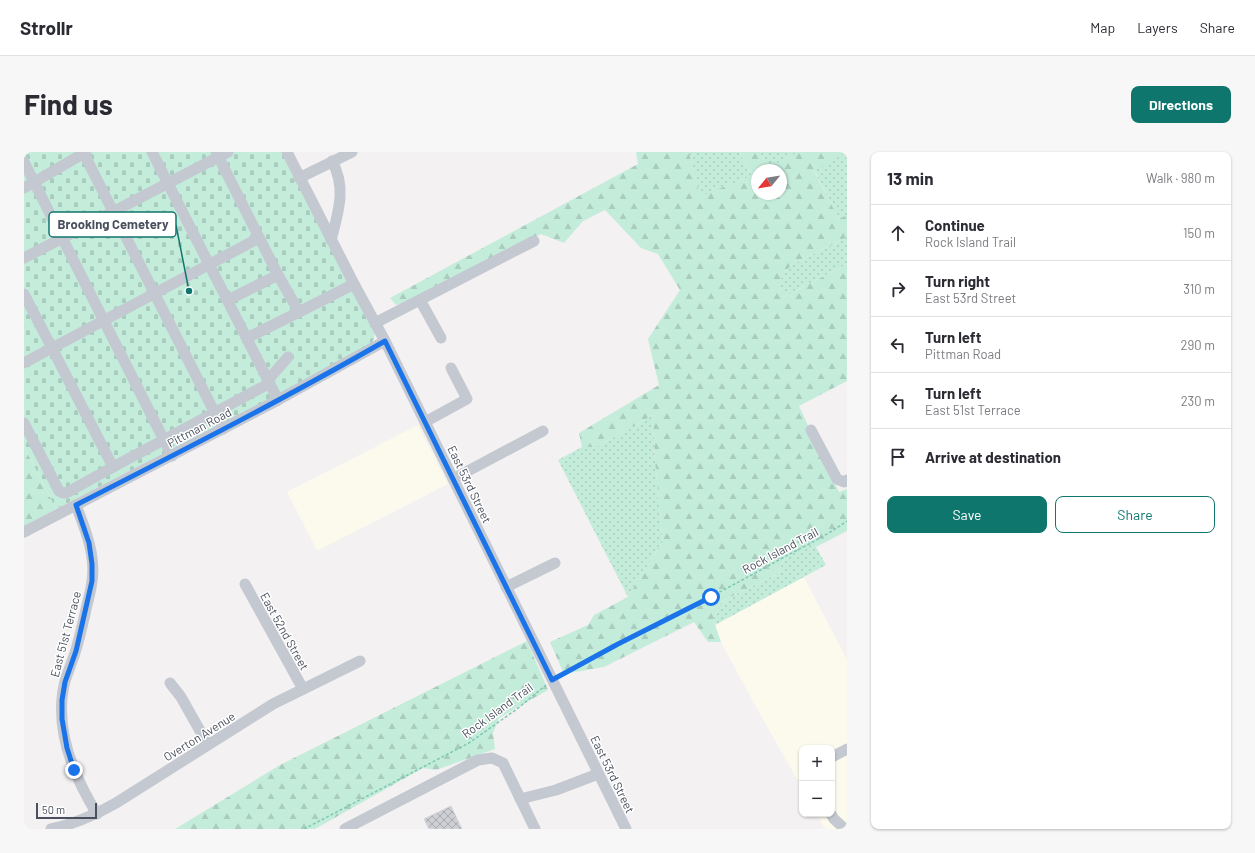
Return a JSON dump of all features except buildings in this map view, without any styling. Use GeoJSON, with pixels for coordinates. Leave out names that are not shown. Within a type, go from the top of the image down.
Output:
{"type":"FeatureCollection","features":[{"type":"Feature","properties":{"kind":"street"},"geometry":{"type":"LineString","coordinates":[[152,152],[278,400]]}},
{"type":"Feature","properties":{"kind":"street","name":"East 53rd Street"},"geometry":{"type":"LineString","coordinates":[[286,152],[385,341],[626,829]]}},
{"type":"Feature","properties":{"kind":"street"},"geometry":{"type":"LineString","coordinates":[[299,178],[352,152]]}},
{"type":"Feature","properties":{"kind":"street"},"geometry":{"type":"LineString","coordinates":[[24,188],[84,153],[223,429]]}},
{"type":"Feature","properties":{"kind":"street"},"geometry":{"type":"LineString","coordinates":[[24,258],[221,154],[278,275],[299,312]]}},
{"type":"Feature","properties":{"kind":"street"},"geometry":{"type":"LineString","coordinates":[[331,240],[340,203],[339,175],[332,161]]}},
{"type":"Feature","properties":{"kind":"street"},"geometry":{"type":"LineString","coordinates":[[24,162],[172,456]]}},
{"type":"Feature","properties":{"kind":"street"},"geometry":{"type":"LineString","coordinates":[[24,363],[260,238]]}},
{"type":"Feature","properties":{"kind":"street"},"geometry":{"type":"LineString","coordinates":[[375,323],[534,241]]}},
{"type":"Feature","properties":{"kind":"street"},"geometry":{"type":"LineString","coordinates":[[228,300],[278,275]]}},
{"type":"Feature","properties":{"kind":"street"},"geometry":{"type":"LineString","coordinates":[[247,338],[354,284]]}},
{"type":"Feature","properties":{"kind":"street"},"geometry":{"type":"LineString","coordinates":[[24,294],[113,467]]}},
{"type":"Feature","properties":{"kind":"street"},"geometry":{"type":"LineString","coordinates":[[420,300],[441,338]]}},
{"type":"Feature","properties":{"kind":"street","name":"Pittman Road"},"geometry":{"type":"LineString","coordinates":[[24,532],[278,400],[385,341]]}},
{"type":"Feature","properties":{"kind":"street"},"geometry":{"type":"LineString","coordinates":[[24,423],[59,491],[63,493],[68,492],[269,382],[288,357]]}},
{"type":"Feature","properties":{"kind":"street"},"geometry":{"type":"LineString","coordinates":[[425,422],[467,400],[451,368]]}},
{"type":"Feature","properties":{"kind":"street"},"geometry":{"type":"LineString","coordinates":[[811,430],[836,479],[844,482],[847,480]]}},
{"type":"Feature","properties":{"kind":"street"},"geometry":{"type":"LineString","coordinates":[[453,479],[543,431]]}},
{"type":"Feature","properties":{"kind":"street","name":"East 51st Terrace"},"geometry":{"type":"LineString","coordinates":[[76,505],[89,543],[92,564],[92,581],[76,651],[65,682],[62,700],[62,719],[67,748],[74,770],[84,792],[97,814]]}},
{"type":"Feature","properties":{"kind":"street"},"geometry":{"type":"LineString","coordinates":[[506,587],[555,563]]}},
{"type":"Feature","properties":{"kind":"street","name":"East 52nd Street"},"geometry":{"type":"LineString","coordinates":[[246,584],[302,689]]}},
{"type":"Feature","properties":{"kind":"street","name":"Overton Avenue"},"geometry":{"type":"LineString","coordinates":[[51,829],[71,824],[97,814],[273,704],[360,661]]}},
{"type":"Feature","properties":{"kind":"street"},"geometry":{"type":"LineString","coordinates":[[170,683],[181,697],[208,745]]}},
{"type":"Feature","properties":{"kind":"street"},"geometry":{"type":"LineString","coordinates":[[835,755],[847,748]]}},
{"type":"Feature","properties":{"kind":"street"},"geometry":{"type":"LineString","coordinates":[[344,829],[478,760],[492,758],[503,763],[535,829]]}},
{"type":"Feature","properties":{"kind":"street"},"geometry":{"type":"LineString","coordinates":[[520,799],[556,790],[598,774]]}},
{"type":"Feature","properties":{"kind":"street"},"geometry":{"type":"LineString","coordinates":[[833,817],[845,829]]}},
{"type":"Feature","properties":{"kind":"path","name":"Rock Island Trail"},"geometry":{"type":"LineString","coordinates":[[304,829],[469,743],[516,709],[552,680],[830,534],[847,521]]}},
{"type":"Feature","properties":{"kind":"shaded area"},"geometry":{"type":"Polygon","coordinates":[[[418,425],[448,484],[317,551],[287,492],[418,425]]]}},
{"type":"Feature","properties":{"kind":"shaded area"},"geometry":{"type":"Polygon","coordinates":[[[804,577],[847,660],[847,829],[825,829],[819,817],[835,817],[835,745],[799,745],[799,783],[721,642],[715,625],[804,577]]]}},
{"type":"Feature","properties":{"kind":"green space"},"geometry":{"type":"Polygon","coordinates":[[[24,152],[282,152],[375,332],[374,339],[371,344],[264,402],[56,509],[24,446],[24,152]]]}},
{"type":"Feature","properties":{"kind":"green space"},"geometry":{"type":"Polygon","coordinates":[[[636,152],[689,152],[700,196],[751,176],[751,200],[787,200],[787,164],[776,164],[799,152],[847,152],[814,171],[839,219],[847,215],[847,237],[791,265],[777,284],[784,297],[847,264],[847,381],[799,406],[839,492],[847,489],[847,531],[816,547],[796,537],[777,574],[724,600],[713,619],[721,642],[708,642],[694,622],[604,667],[564,674],[550,642],[588,625],[594,615],[628,597],[663,541],[655,462],[653,415],[596,447],[582,447],[579,433],[659,385],[648,339],[680,290],[658,254],[641,248],[605,210],[583,221],[564,243],[541,234],[410,302],[396,305],[390,298],[638,164],[636,152]]]}},
{"type":"Feature","properties":{"kind":"green space"},"geometry":{"type":"Polygon","coordinates":[[[689,152],[739,152],[751,176],[700,197],[689,152]]]}},
{"type":"Feature","properties":{"kind":"green space"},"geometry":{"type":"Polygon","coordinates":[[[739,152],[760,152],[764,164],[751,164],[751,174],[739,152]]]}},
{"type":"Feature","properties":{"kind":"green space"},"geometry":{"type":"Polygon","coordinates":[[[760,152],[799,152],[777,164],[764,164],[760,152]]]}},
{"type":"Feature","properties":{"kind":"green space"},"geometry":{"type":"Polygon","coordinates":[[[847,152],[847,215],[839,219],[814,170],[847,152]]]}},
{"type":"Feature","properties":{"kind":"green space"},"geometry":{"type":"Polygon","coordinates":[[[847,237],[847,264],[784,297],[777,284],[791,265],[847,237]]]}},
{"type":"Feature","properties":{"kind":"green space"},"geometry":{"type":"Polygon","coordinates":[[[653,415],[655,462],[663,541],[628,597],[558,460],[582,447],[596,447],[653,415]]]}},
{"type":"Feature","properties":{"kind":"green space"},"geometry":{"type":"Polygon","coordinates":[[[24,446],[56,509],[24,526],[24,446]]]}},
{"type":"Feature","properties":{"kind":"green space"},"geometry":{"type":"Polygon","coordinates":[[[796,537],[816,547],[826,565],[715,625],[713,619],[724,600],[777,574],[796,537]]]}},
{"type":"Feature","properties":{"kind":"green space"},"geometry":{"type":"Polygon","coordinates":[[[527,641],[548,690],[499,718],[493,733],[495,749],[436,770],[423,768],[315,829],[175,829],[280,765],[527,641]]]}},
{"type":"Feature","properties":{"kind":"place","name":"Brooking Cemetery"},"geometry":{"type":"Point","coordinates":[189,291]}},
{"type":"Feature","properties":{"kind":"route"},"geometry":{"type":"LineString","coordinates":[[74,770],[67,748],[62,719],[62,700],[65,682],[76,651],[92,581],[92,564],[89,543],[76,505],[278,400],[385,341],[552,680],[618,644],[711,597]]}}]}
